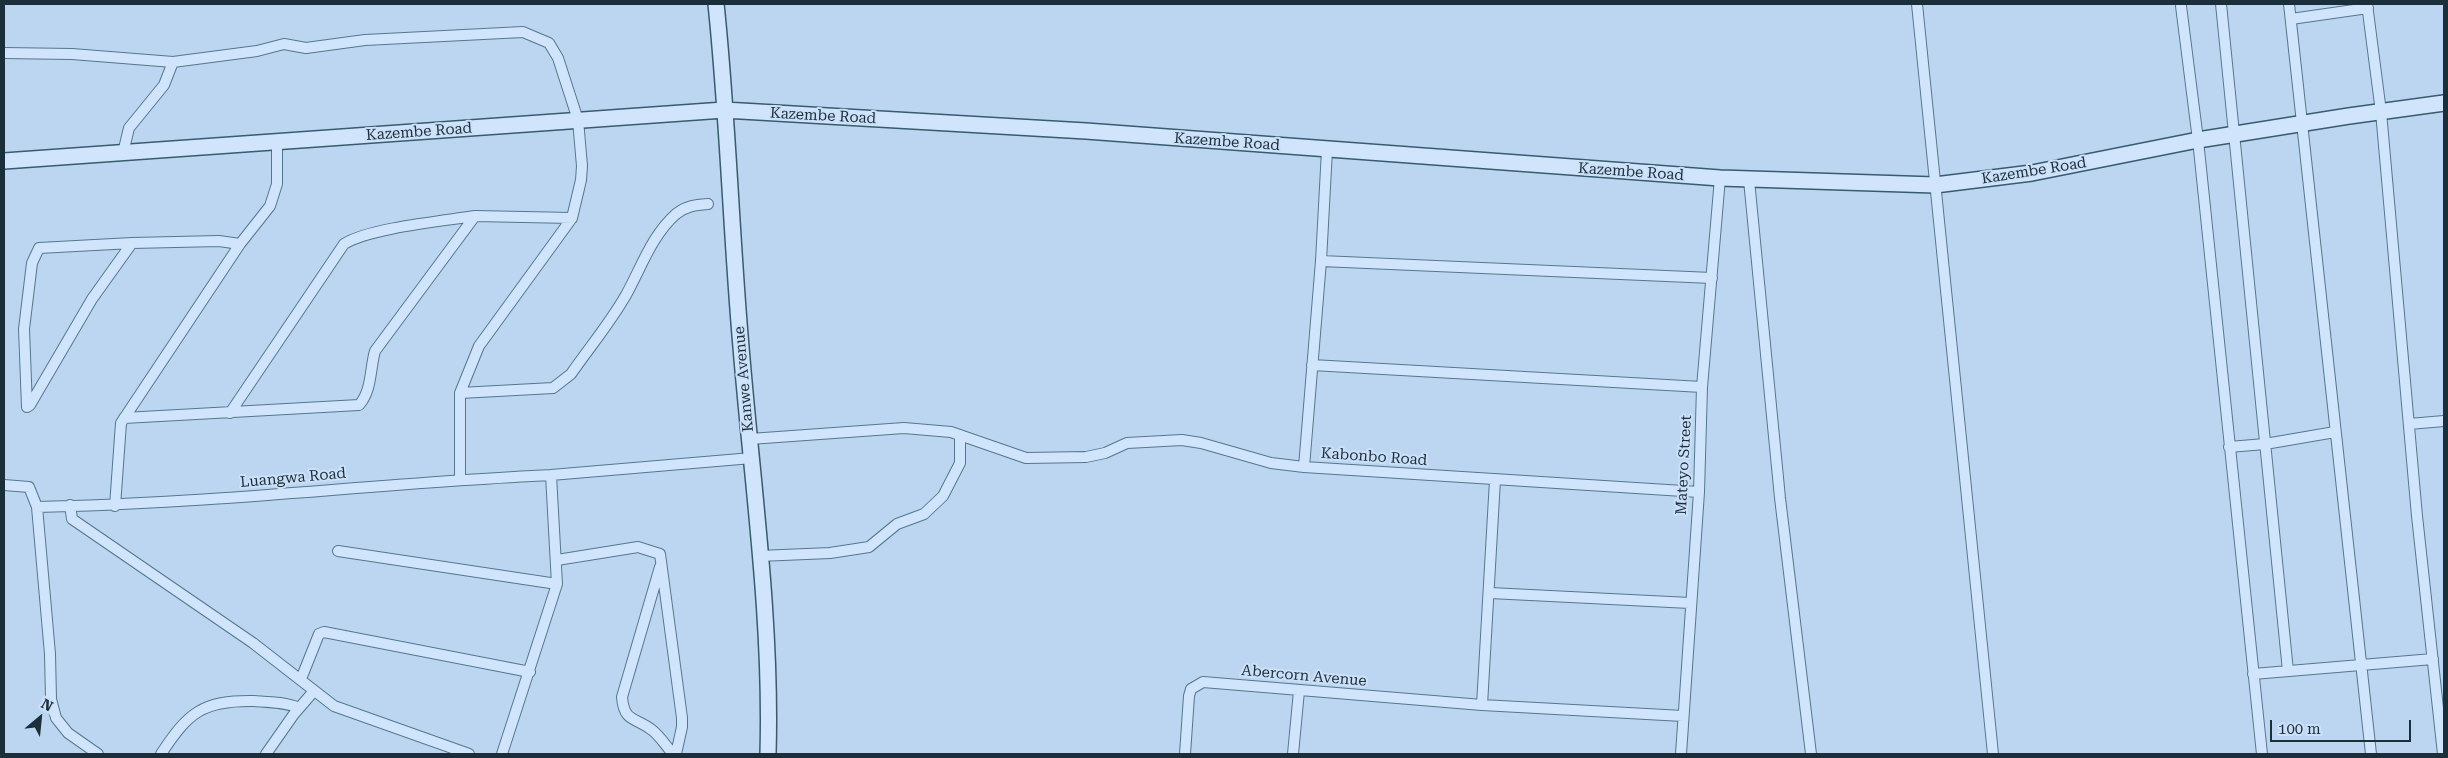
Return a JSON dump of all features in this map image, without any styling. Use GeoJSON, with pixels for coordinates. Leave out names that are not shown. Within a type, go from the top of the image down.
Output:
{"type":"FeatureCollection","features":[{"type":"Feature","properties":{"kind":"main road","name":"Kanwe Avenue"},"geometry":{"type":"LineString","coordinates":[[716,4],[741,347],[759,556],[768,713],[768,754]]}},
{"type":"Feature","properties":{"kind":"main road","name":"Kazembe Road"},"geometry":{"type":"LineString","coordinates":[[4,161],[724,110],[1086,131],[1749,180],[1935,186],[2032,173],[2198,140],[2444,104]]}},
{"type":"Feature","properties":{"kind":"street"},"geometry":{"type":"LineString","coordinates":[[1917,4],[1993,754]]}},
{"type":"Feature","properties":{"kind":"street"},"geometry":{"type":"LineString","coordinates":[[2221,4],[2288,671]]}},
{"type":"Feature","properties":{"kind":"street"},"geometry":{"type":"LineString","coordinates":[[2290,4],[2301,124],[2371,754]]}},
{"type":"Feature","properties":{"kind":"street"},"geometry":{"type":"LineString","coordinates":[[2181,6],[2198,140],[2262,754]]}},
{"type":"Feature","properties":{"kind":"street"},"geometry":{"type":"LineString","coordinates":[[2291,19],[2368,6],[2381,112],[2409,424],[2443,754]]}},
{"type":"Feature","properties":{"kind":"street"},"geometry":{"type":"LineString","coordinates":[[4,53],[72,54],[173,62],[257,51],[284,44],[306,48],[365,40],[473,33],[523,32],[549,43],[558,58],[578,120],[582,166],[572,218],[479,346],[460,393],[460,479]]}},
{"type":"Feature","properties":{"kind":"street"},"geometry":{"type":"LineString","coordinates":[[123,153],[129,128],[164,85],[173,62]]}},
{"type":"Feature","properties":{"kind":"street"},"geometry":{"type":"LineString","coordinates":[[115,506],[118,440],[124,418],[240,244],[273,199],[277,184],[277,142]]}},
{"type":"Feature","properties":{"kind":"street","name":"Kabonbo Road"},"geometry":{"type":"LineString","coordinates":[[1327,150],[1322,260],[1304,466],[1699,492]]}},
{"type":"Feature","properties":{"kind":"street","name":"Mateyo Street"},"geometry":{"type":"LineString","coordinates":[[1681,754],[1699,492],[1702,387],[1720,178]]}},
{"type":"Feature","properties":{"kind":"street"},"geometry":{"type":"LineString","coordinates":[[1749,180],[1780,498],[1810,754]]}},
{"type":"Feature","properties":{"kind":"street"},"geometry":{"type":"LineString","coordinates":[[460,393],[553,388],[562,382],[571,374],[625,296],[641,263],[667,223],[684,209],[693,205],[708,204]]}},
{"type":"Feature","properties":{"kind":"street"},"geometry":{"type":"LineString","coordinates":[[230,413],[344,244],[352,239],[375,233],[475,216],[572,218]]}},
{"type":"Feature","properties":{"kind":"street"},"geometry":{"type":"LineString","coordinates":[[124,418],[359,405],[368,388],[374,351],[475,216]]}},
{"type":"Feature","properties":{"kind":"street"},"geometry":{"type":"LineString","coordinates":[[132,244],[92,299],[30,405],[27,407],[24,329],[32,263],[39,248],[132,244],[219,241],[240,244]]}},
{"type":"Feature","properties":{"kind":"street"},"geometry":{"type":"LineString","coordinates":[[1322,260],[1712,278]]}},
{"type":"Feature","properties":{"kind":"street"},"geometry":{"type":"LineString","coordinates":[[1312,365],[1702,387]]}},
{"type":"Feature","properties":{"kind":"street"},"geometry":{"type":"LineString","coordinates":[[2409,424],[2444,421]]}},
{"type":"Feature","properties":{"kind":"street"},"geometry":{"type":"LineString","coordinates":[[750,439],[894,427],[939,430],[960,435],[980,444],[1026,458],[1086,457],[1105,453],[1127,444],[1182,440],[1201,442],[1271,462],[1304,466]]}},
{"type":"Feature","properties":{"kind":"street"},"geometry":{"type":"LineString","coordinates":[[2229,447],[2265,444],[2335,432]]}},
{"type":"Feature","properties":{"kind":"street"},"geometry":{"type":"LineString","coordinates":[[759,556],[830,553],[869,547],[897,524],[924,514],[943,496],[954,479],[960,463],[960,435]]}},
{"type":"Feature","properties":{"kind":"street","name":"Luangwa Road"},"geometry":{"type":"LineString","coordinates":[[37,507],[70,505],[115,506],[238,498],[460,479],[551,475],[752,458]]}},
{"type":"Feature","properties":{"kind":"street"},"geometry":{"type":"LineString","coordinates":[[502,754],[557,584],[551,475]]}},
{"type":"Feature","properties":{"kind":"street"},"geometry":{"type":"LineString","coordinates":[[1482,705],[1490,593],[1495,480]]}},
{"type":"Feature","properties":{"kind":"street"},"geometry":{"type":"LineString","coordinates":[[4,484],[29,487],[37,507],[50,654],[51,699],[56,718],[68,733],[98,754]]}},
{"type":"Feature","properties":{"kind":"street"},"geometry":{"type":"LineString","coordinates":[[70,505],[72,519],[197,603],[301,679],[334,706],[357,716],[469,754]]}},
{"type":"Feature","properties":{"kind":"street"},"geometry":{"type":"LineString","coordinates":[[557,560],[638,547],[660,554],[662,562],[682,718],[681,737],[674,754],[654,732],[630,719],[625,710],[622,697],[662,562]]}},
{"type":"Feature","properties":{"kind":"street"},"geometry":{"type":"LineString","coordinates":[[338,551],[557,584]]}},
{"type":"Feature","properties":{"kind":"street"},"geometry":{"type":"LineString","coordinates":[[1490,593],[1690,603]]}},
{"type":"Feature","properties":{"kind":"street"},"geometry":{"type":"LineString","coordinates":[[301,679],[318,634],[324,632],[530,672]]}},
{"type":"Feature","properties":{"kind":"street"},"geometry":{"type":"LineString","coordinates":[[2253,674],[2433,659]]}},
{"type":"Feature","properties":{"kind":"street","name":"Abercorn Avenue"},"geometry":{"type":"LineString","coordinates":[[1186,754],[1189,696],[1196,684],[1203,682],[1482,705],[1683,716]]}},
{"type":"Feature","properties":{"kind":"street"},"geometry":{"type":"LineString","coordinates":[[266,754],[299,708],[314,691]]}},
{"type":"Feature","properties":{"kind":"street"},"geometry":{"type":"LineString","coordinates":[[1294,754],[1299,691]]}},
{"type":"Feature","properties":{"kind":"street"},"geometry":{"type":"LineString","coordinates":[[161,754],[179,727],[212,703],[266,702],[288,704],[299,708]]}}]}
